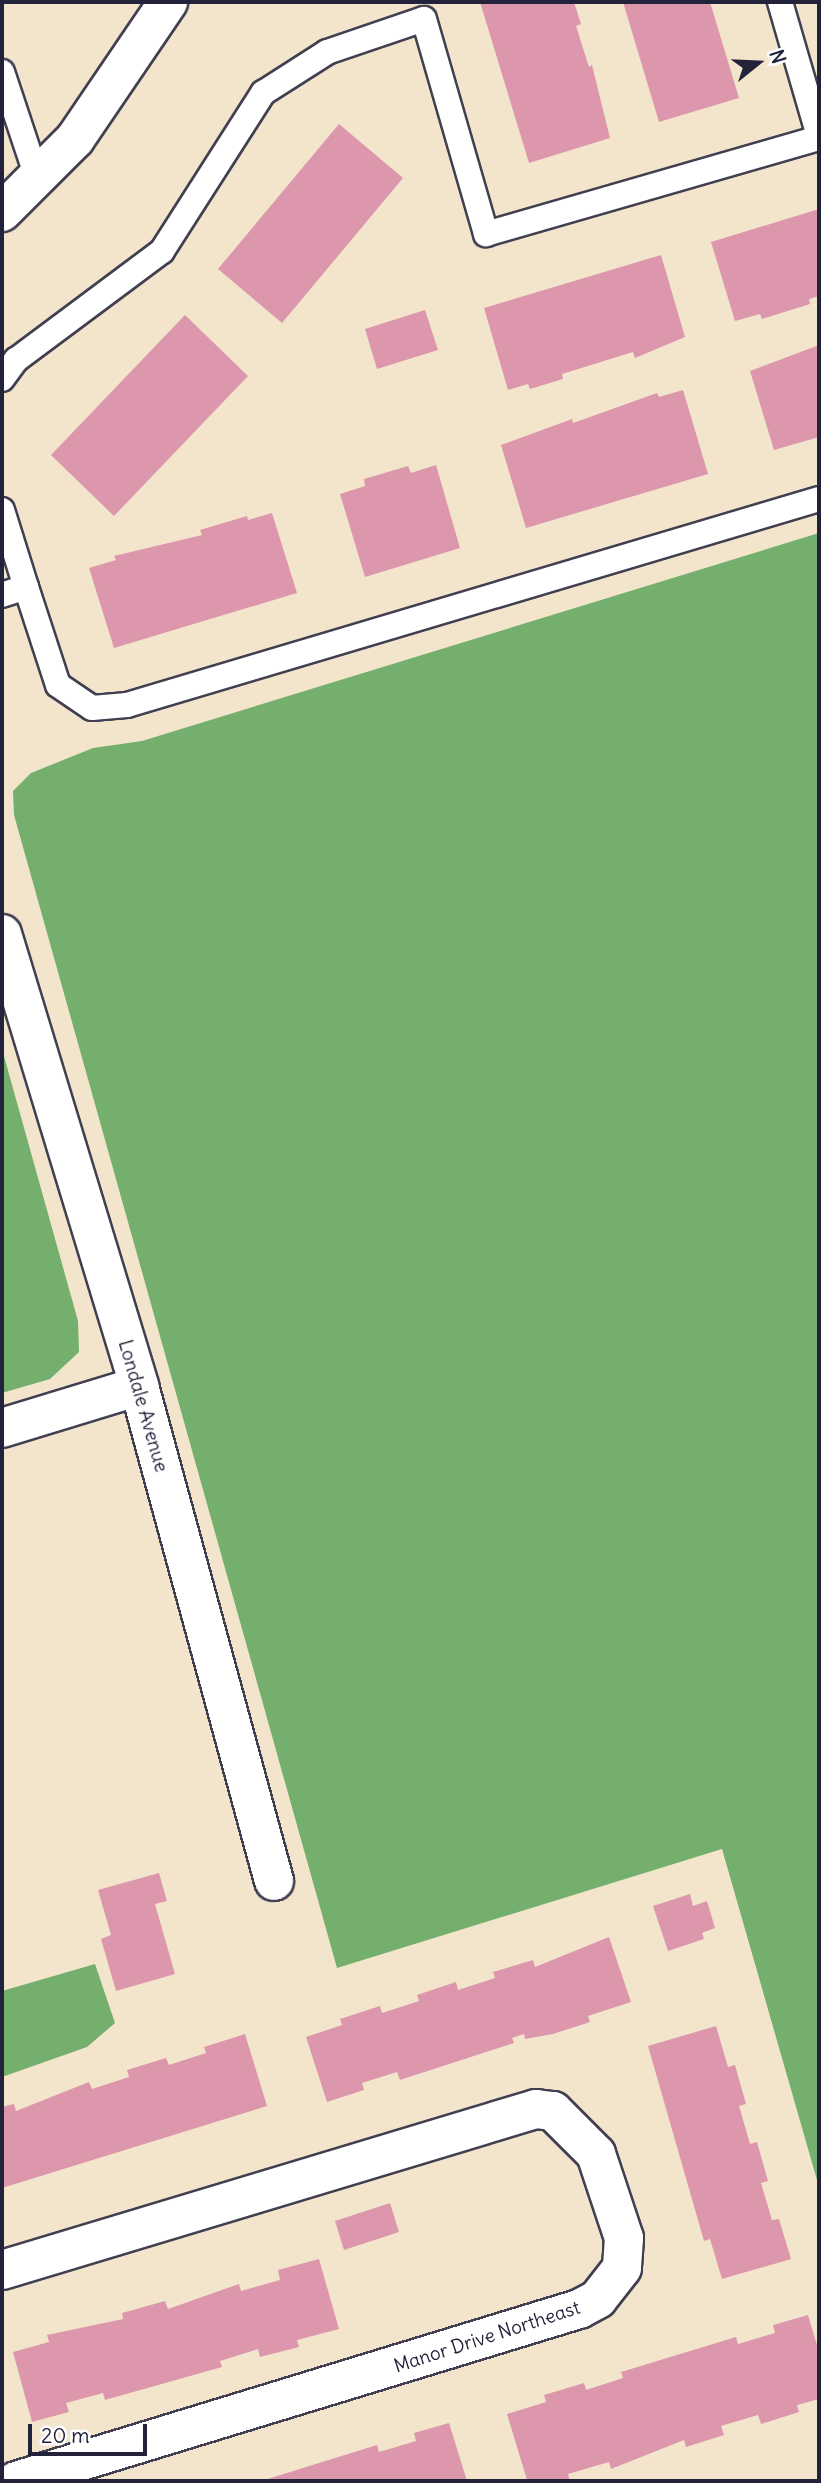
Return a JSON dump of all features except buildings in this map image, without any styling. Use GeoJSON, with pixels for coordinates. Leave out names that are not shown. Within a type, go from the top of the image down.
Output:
{"type":"FeatureCollection","features":[{"type":"Feature","properties":{"kind":"street"},"geometry":{"type":"LineString","coordinates":[[2,212],[75,139],[169,2]]}},
{"type":"Feature","properties":{"kind":"street","name":"Londale Avenue"},"geometry":{"type":"LineString","coordinates":[[2,934],[139,1386],[274,1881]]}},
{"type":"Feature","properties":{"kind":"street"},"geometry":{"type":"LineString","coordinates":[[2,1428],[139,1386]]}},
{"type":"Feature","properties":{"kind":"street","name":"Manor Drive Northeast"},"geometry":{"type":"LineString","coordinates":[[2,2270],[536,2109],[553,2110],[596,2154],[624,2238],[622,2268],[598,2299],[579,2309],[16,2481]]}},
{"type":"Feature","properties":{"kind":"lane"},"geometry":{"type":"LineString","coordinates":[[2,379],[16,360],[162,251],[263,93],[327,52],[424,19],[486,234],[819,137],[780,2]]}},
{"type":"Feature","properties":{"kind":"lane"},"geometry":{"type":"LineString","coordinates":[[2,72],[37,177]]}},
{"type":"Feature","properties":{"kind":"lane"},"geometry":{"type":"LineString","coordinates":[[2,510],[58,685],[92,708],[127,705],[819,499]]}},
{"type":"Feature","properties":{"kind":"lane"},"geometry":{"type":"LineString","coordinates":[[2,596],[26,587]]}},
{"type":"Feature","properties":{"kind":"green space"},"geometry":{"type":"Polygon","coordinates":[[[819,533],[819,2187],[722,1849],[337,1968],[14,815],[13,791],[31,773],[93,748],[142,741],[819,533]]]}},
{"type":"Feature","properties":{"kind":"green space"},"geometry":{"type":"Polygon","coordinates":[[[2,1049],[78,1321],[79,1352],[50,1379],[2,1393],[2,1049]]]}},
{"type":"Feature","properties":{"kind":"green space"},"geometry":{"type":"Polygon","coordinates":[[[95,1964],[115,2023],[87,2047],[2,2077],[2,1991],[95,1964]]]}}]}
